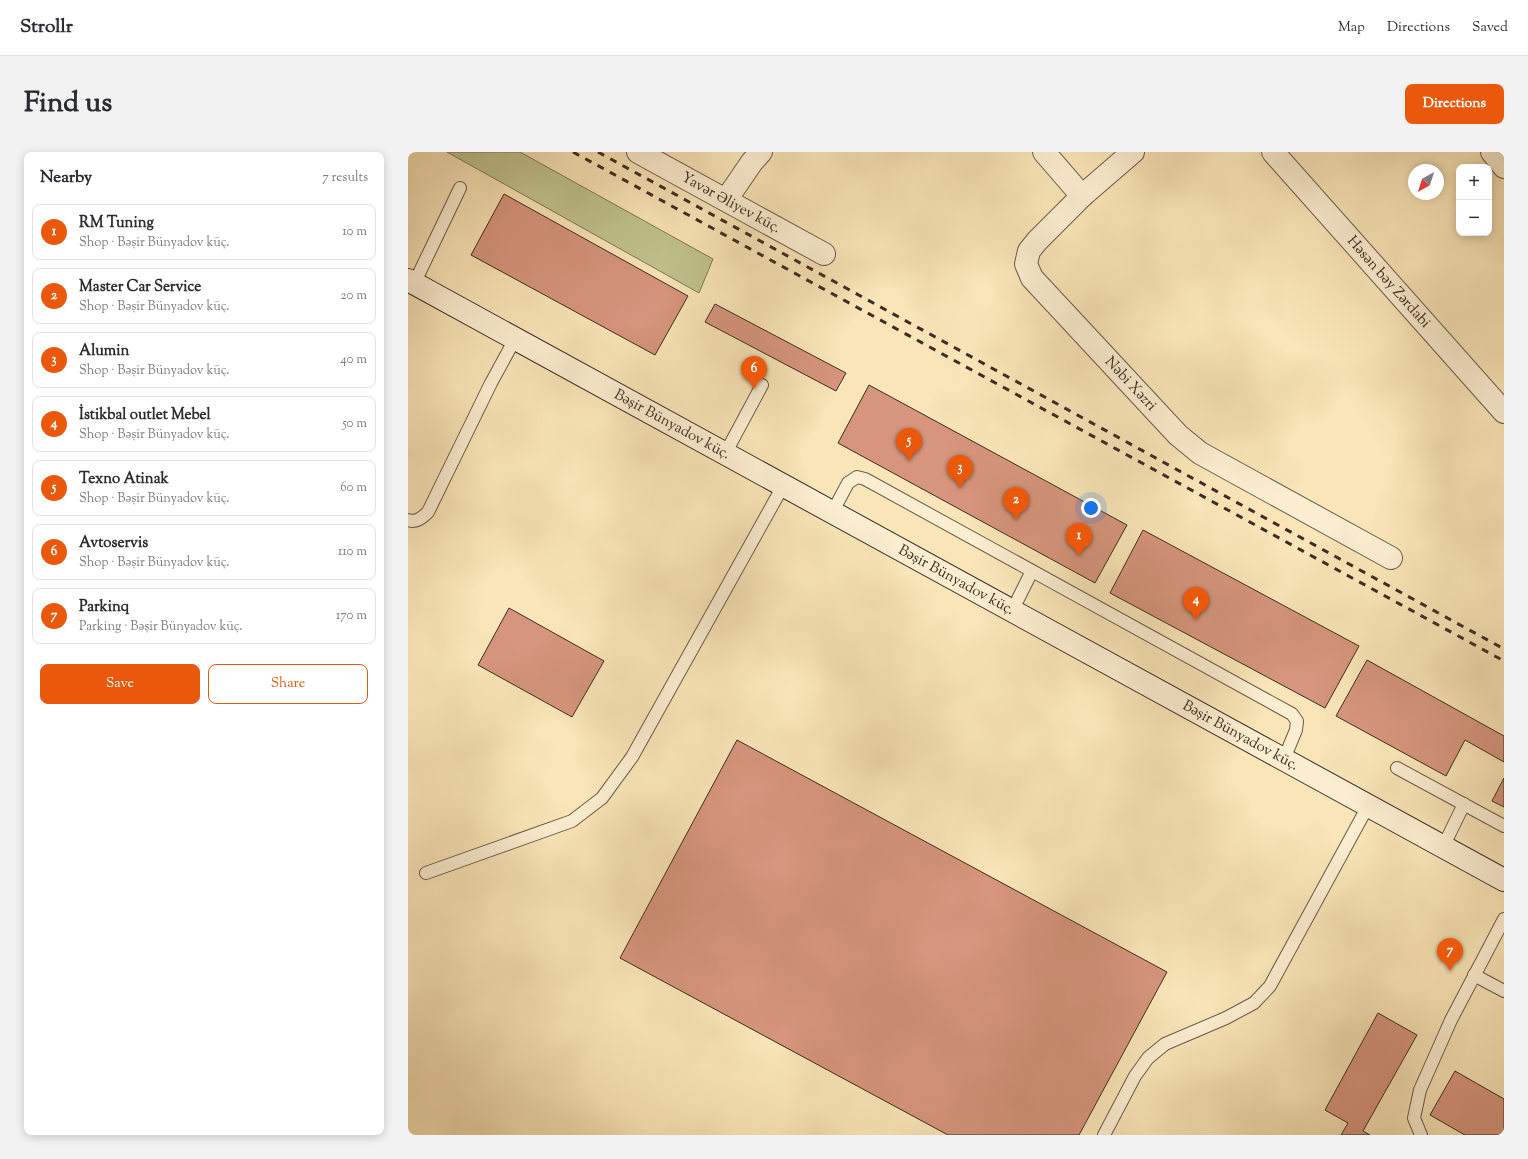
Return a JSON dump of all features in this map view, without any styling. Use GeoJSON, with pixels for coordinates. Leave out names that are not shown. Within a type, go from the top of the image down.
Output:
{"type":"FeatureCollection","features":[{"type":"Feature","properties":{"kind":"street","name":"Yavər Əliyev küç."},"geometry":{"type":"LineString","coordinates":[[638,152],[824,254]]}},
{"type":"Feature","properties":{"kind":"street"},"geometry":{"type":"LineString","coordinates":[[726,200],[752,162],[761,152]]}},
{"type":"Feature","properties":{"kind":"street"},"geometry":{"type":"LineString","coordinates":[[1044,152],[1082,196]]}},
{"type":"Feature","properties":{"kind":"street","name":"Nəbi Xəzri"},"geometry":{"type":"LineString","coordinates":[[1133,152],[1082,196],[1037,241],[1029,251],[1026,264],[1032,278],[1178,435],[1200,453],[1391,558]]}},
{"type":"Feature","properties":{"kind":"street","name":"Həsən bəy Zərdabi"},"geometry":{"type":"LineString","coordinates":[[1273,152],[1504,412]]}},
{"type":"Feature","properties":{"kind":"street"},"geometry":{"type":"LineString","coordinates":[[1492,152],[1504,167]]}},
{"type":"Feature","properties":{"kind":"street","name":"Bəşir Bünyadov küç."},"geometry":{"type":"LineString","coordinates":[[411,282],[1504,880]]}},
{"type":"Feature","properties":{"kind":"lane"},"geometry":{"type":"LineString","coordinates":[[411,282],[460,188]]}},
{"type":"Feature","properties":{"kind":"lane"},"geometry":{"type":"LineString","coordinates":[[408,520],[412,521],[422,519],[428,512],[491,383],[515,339]]}},
{"type":"Feature","properties":{"kind":"lane"},"geometry":{"type":"LineString","coordinates":[[725,454],[762,385]]}},
{"type":"Feature","properties":{"kind":"lane"},"geometry":{"type":"LineString","coordinates":[[832,513],[848,483],[857,477],[866,479],[1032,572],[1292,714],[1297,721],[1296,730],[1284,760]]}},
{"type":"Feature","properties":{"kind":"lane"},"geometry":{"type":"LineString","coordinates":[[426,873],[572,821],[602,798],[632,757],[783,486]]}},
{"type":"Feature","properties":{"kind":"lane"},"geometry":{"type":"LineString","coordinates":[[1012,611],[1032,572]]}},
{"type":"Feature","properties":{"kind":"lane"},"geometry":{"type":"LineString","coordinates":[[1397,768],[1504,826]]}},
{"type":"Feature","properties":{"kind":"lane"},"geometry":{"type":"LineString","coordinates":[[1443,847],[1464,804]]}},
{"type":"Feature","properties":{"kind":"lane"},"geometry":{"type":"LineString","coordinates":[[1104,1135],[1135,1076],[1148,1058],[1165,1044],[1226,1018],[1254,1003],[1270,986],[1368,806]]}},
{"type":"Feature","properties":{"kind":"lane"},"geometry":{"type":"LineString","coordinates":[[1421,1135],[1414,1118],[1420,1090],[1451,1020],[1504,918]]}},
{"type":"Feature","properties":{"kind":"lane"},"geometry":{"type":"LineString","coordinates":[[1474,975],[1504,991]]}},
{"type":"Feature","properties":{"kind":"green space"},"geometry":{"type":"Polygon","coordinates":[[[447,152],[520,152],[713,259],[699,293],[447,152]]]}},
{"type":"Feature","properties":{"kind":"building"},"geometry":{"type":"Polygon","coordinates":[[[504,194],[688,296],[655,355],[471,255],[504,194]]]}},
{"type":"Feature","properties":{"kind":"building"},"geometry":{"type":"Polygon","coordinates":[[[715,304],[846,373],[836,391],[705,322],[715,304]]]}},
{"type":"Feature","properties":{"kind":"building"},"geometry":{"type":"Polygon","coordinates":[[[869,385],[1127,525],[1095,583],[838,443],[869,385]]]}},
{"type":"Feature","properties":{"kind":"building"},"geometry":{"type":"Polygon","coordinates":[[[1143,530],[1359,646],[1325,708],[1110,593],[1143,530]]]}},
{"type":"Feature","properties":{"kind":"building"},"geometry":{"type":"Polygon","coordinates":[[[509,608],[604,661],[572,717],[478,665],[509,608]]]}},
{"type":"Feature","properties":{"kind":"building"},"geometry":{"type":"Polygon","coordinates":[[[1367,660],[1504,736],[1504,762],[1465,740],[1446,776],[1336,716],[1367,660]]]}},
{"type":"Feature","properties":{"kind":"building"},"geometry":{"type":"Polygon","coordinates":[[[737,740],[1167,972],[1079,1135],[948,1135],[620,958],[737,740]]]}},
{"type":"Feature","properties":{"kind":"building"},"geometry":{"type":"Polygon","coordinates":[[[1504,778],[1504,807],[1492,801],[1504,778]]]}},
{"type":"Feature","properties":{"kind":"building"},"geometry":{"type":"Polygon","coordinates":[[[1378,1013],[1417,1035],[1363,1131],[1370,1135],[1341,1135],[1348,1123],[1325,1110],[1378,1013]]]}},
{"type":"Feature","properties":{"kind":"building"},"geometry":{"type":"Polygon","coordinates":[[[1455,1071],[1504,1099],[1504,1135],[1465,1135],[1430,1115],[1455,1071]]]}},
{"type":"Feature","properties":{"kind":"railway"},"geometry":{"type":"LineString","coordinates":[[573,152],[1504,661]]}},
{"type":"Feature","properties":{"kind":"railway"},"geometry":{"type":"LineString","coordinates":[[598,152],[1504,649]]}},
{"type":"Feature","properties":{"kind":"place","name":"Avtoservis"},"geometry":{"type":"Point","coordinates":[754,389]}},
{"type":"Feature","properties":{"kind":"place","name":"Texno Atinak"},"geometry":{"type":"Point","coordinates":[909,461]}},
{"type":"Feature","properties":{"kind":"place","name":"Alumin"},"geometry":{"type":"Point","coordinates":[960,488]}},
{"type":"Feature","properties":{"kind":"place","name":"Master Car Service"},"geometry":{"type":"Point","coordinates":[1016,520]}},
{"type":"Feature","properties":{"kind":"place","name":"RM Tuning"},"geometry":{"type":"Point","coordinates":[1079,556]}},
{"type":"Feature","properties":{"kind":"place","name":"İstikbal outlet Mebel"},"geometry":{"type":"Point","coordinates":[1196,620]}},
{"type":"Feature","properties":{"kind":"place","name":"Parkinq"},"geometry":{"type":"Point","coordinates":[1450,971]}}]}
